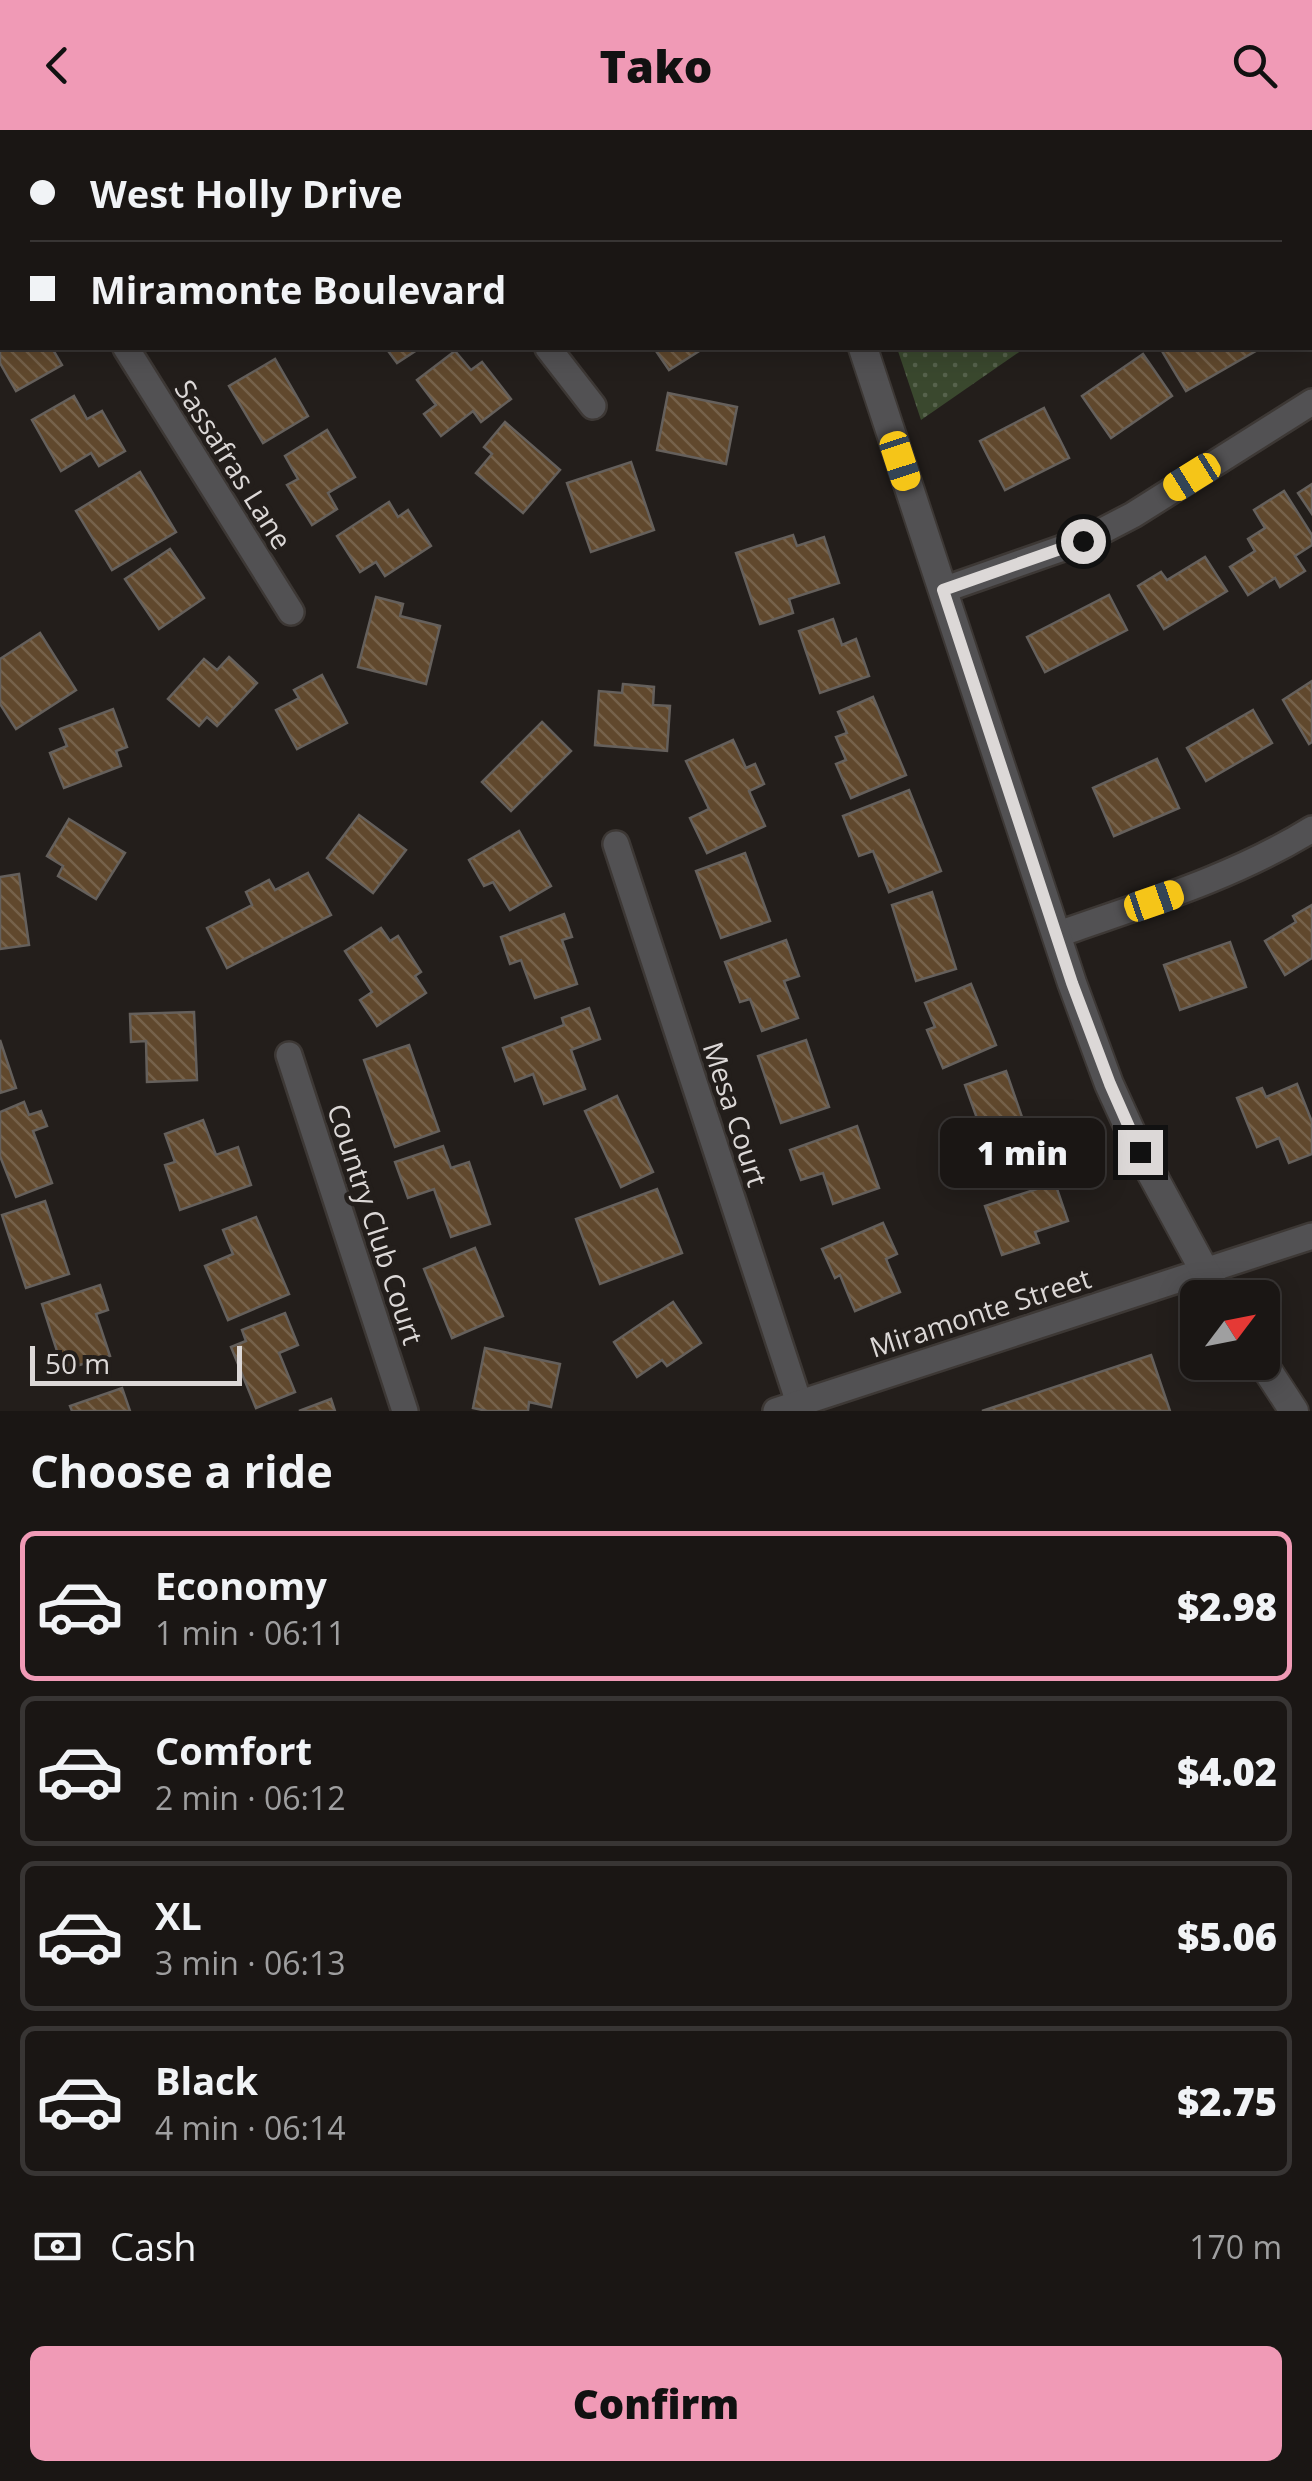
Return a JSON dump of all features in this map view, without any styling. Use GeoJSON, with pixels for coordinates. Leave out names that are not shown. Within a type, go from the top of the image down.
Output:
{"type":"FeatureCollection","features":[{"type":"Feature","properties":{"kind":"street","name":"Sassafras Lane"},"geometry":{"type":"LineString","coordinates":[[127,350],[291,612]]}},
{"type":"Feature","properties":{"kind":"street"},"geometry":{"type":"LineString","coordinates":[[550,350],[593,406]]}},
{"type":"Feature","properties":{"kind":"street"},"geometry":{"type":"LineString","coordinates":[[864,350],[1056,935],[1110,1084],[1158,1187],[1210,1280]]}},
{"type":"Feature","properties":{"kind":"street"},"geometry":{"type":"LineString","coordinates":[[943,590],[1083,541],[1133,515],[1312,402]]}},
{"type":"Feature","properties":{"kind":"street"},"geometry":{"type":"LineString","coordinates":[[1056,935],[1218,878],[1312,829]]}},
{"type":"Feature","properties":{"kind":"street","name":"Mesa Court"},"geometry":{"type":"LineString","coordinates":[[616,844],[787,1407]]}},
{"type":"Feature","properties":{"kind":"street","name":"Country Club Court"},"geometry":{"type":"LineString","coordinates":[[290,1055],[405,1411]]}},
{"type":"Feature","properties":{"kind":"street","name":"Miramonte Street"},"geometry":{"type":"LineString","coordinates":[[787,1407],[1312,1236]]}},
{"type":"Feature","properties":{"kind":"street"},"geometry":{"type":"LineString","coordinates":[[1274,1380],[1294,1411]]}},
{"type":"Feature","properties":{"kind":"green space"},"geometry":{"type":"Polygon","coordinates":[[[898,350],[1022,350],[921,420],[898,350]]]}},
{"type":"Feature","properties":{"kind":"building"},"geometry":{"type":"Polygon","coordinates":[[[0,350],[53,350],[62,365],[16,391],[0,363],[0,350]]]}},
{"type":"Feature","properties":{"kind":"building"},"geometry":{"type":"Polygon","coordinates":[[[387,350],[417,350],[397,363],[387,350]]]}},
{"type":"Feature","properties":{"kind":"building"},"geometry":{"type":"Polygon","coordinates":[[[655,350],[701,350],[669,370],[655,350]]]}},
{"type":"Feature","properties":{"kind":"building"},"geometry":{"type":"Polygon","coordinates":[[[1164,350],[1258,350],[1186,391],[1164,350]]]}},
{"type":"Feature","properties":{"kind":"building"},"geometry":{"type":"Polygon","coordinates":[[[455,351],[471,370],[482,362],[511,399],[481,422],[473,411],[441,436],[424,414],[436,405],[417,380],[455,351]]]}},
{"type":"Feature","properties":{"kind":"building"},"geometry":{"type":"Polygon","coordinates":[[[1143,354],[1172,396],[1111,438],[1082,396],[1143,354]]]}},
{"type":"Feature","properties":{"kind":"building"},"geometry":{"type":"Polygon","coordinates":[[[275,359],[308,416],[263,443],[229,386],[275,359]]]}},
{"type":"Feature","properties":{"kind":"building"},"geometry":{"type":"Polygon","coordinates":[[[668,393],[737,407],[726,464],[657,450],[668,393]]]}},
{"type":"Feature","properties":{"kind":"building"},"geometry":{"type":"Polygon","coordinates":[[[74,396],[87,419],[102,411],[125,451],[99,466],[91,453],[61,471],[32,420],[74,396]]]}},
{"type":"Feature","properties":{"kind":"building"},"geometry":{"type":"Polygon","coordinates":[[[1044,408],[1069,458],[1005,490],[980,441],[1044,408]]]}},
{"type":"Feature","properties":{"kind":"building"},"geometry":{"type":"Polygon","coordinates":[[[505,422],[560,470],[523,513],[476,473],[492,454],[484,447],[505,422]]]}},
{"type":"Feature","properties":{"kind":"building"},"geometry":{"type":"Polygon","coordinates":[[[327,430],[355,477],[328,493],[337,509],[312,525],[287,485],[298,479],[285,456],[327,430]]]}},
{"type":"Feature","properties":{"kind":"building"},"geometry":{"type":"Polygon","coordinates":[[[631,462],[654,530],[591,552],[567,483],[631,462]]]}},
{"type":"Feature","properties":{"kind":"building"},"geometry":{"type":"Polygon","coordinates":[[[140,472],[176,532],[112,570],[76,511],[140,472]]]}},
{"type":"Feature","properties":{"kind":"building"},"geometry":{"type":"Polygon","coordinates":[[[1312,484],[1312,514],[1298,493],[1312,484]]]}},
{"type":"Feature","properties":{"kind":"building"},"geometry":{"type":"Polygon","coordinates":[[[1284,491],[1312,535],[1312,545],[1295,556],[1305,571],[1280,587],[1275,578],[1248,595],[1230,567],[1255,551],[1248,539],[1265,528],[1254,510],[1284,491]]]}},
{"type":"Feature","properties":{"kind":"building"},"geometry":{"type":"Polygon","coordinates":[[[389,502],[398,517],[408,510],[431,546],[385,576],[376,562],[360,572],[337,536],[389,502]]]}},
{"type":"Feature","properties":{"kind":"building"},"geometry":{"type":"Polygon","coordinates":[[[793,535],[797,546],[824,537],[839,583],[789,599],[793,613],[760,624],[736,553],[793,535]]]}},
{"type":"Feature","properties":{"kind":"building"},"geometry":{"type":"Polygon","coordinates":[[[170,549],[204,598],[159,629],[125,579],[170,549]]]}},
{"type":"Feature","properties":{"kind":"building"},"geometry":{"type":"Polygon","coordinates":[[[1205,557],[1227,591],[1164,629],[1138,586],[1161,572],[1167,580],[1205,557]]]}},
{"type":"Feature","properties":{"kind":"building"},"geometry":{"type":"Polygon","coordinates":[[[1109,595],[1127,630],[1045,672],[1027,637],[1109,595]]]}},
{"type":"Feature","properties":{"kind":"building"},"geometry":{"type":"Polygon","coordinates":[[[376,597],[403,604],[400,616],[440,626],[426,684],[358,667],[376,597]]]}},
{"type":"Feature","properties":{"kind":"building"},"geometry":{"type":"Polygon","coordinates":[[[833,619],[842,645],[856,639],[869,676],[820,693],[799,631],[833,619]]]}},
{"type":"Feature","properties":{"kind":"building"},"geometry":{"type":"Polygon","coordinates":[[[40,633],[76,690],[16,729],[0,704],[0,659],[40,633]]]}},
{"type":"Feature","properties":{"kind":"building"},"geometry":{"type":"Polygon","coordinates":[[[229,657],[257,683],[217,726],[207,717],[199,726],[168,699],[204,659],[217,670],[229,657]]]}},
{"type":"Feature","properties":{"kind":"building"},"geometry":{"type":"Polygon","coordinates":[[[322,675],[347,723],[297,749],[276,710],[299,698],[294,690],[322,675]]]}},
{"type":"Feature","properties":{"kind":"building"},"geometry":{"type":"Polygon","coordinates":[[[1312,681],[1312,742],[1309,744],[1283,700],[1312,681]]]}},
{"type":"Feature","properties":{"kind":"building"},"geometry":{"type":"Polygon","coordinates":[[[623,684],[654,687],[653,705],[670,706],[667,751],[595,745],[599,691],[622,693],[623,684]]]}},
{"type":"Feature","properties":{"kind":"building"},"geometry":{"type":"Polygon","coordinates":[[[873,697],[906,775],[851,798],[836,764],[846,760],[836,737],[847,733],[838,712],[873,697]]]}},
{"type":"Feature","properties":{"kind":"building"},"geometry":{"type":"Polygon","coordinates":[[[113,709],[127,747],[116,751],[121,766],[64,788],[50,753],[67,746],[60,729],[113,709]]]}},
{"type":"Feature","properties":{"kind":"building"},"geometry":{"type":"Polygon","coordinates":[[[1253,710],[1272,743],[1206,781],[1187,748],[1253,710]]]}},
{"type":"Feature","properties":{"kind":"building"},"geometry":{"type":"Polygon","coordinates":[[[542,722],[571,751],[511,811],[482,782],[542,722]]]}},
{"type":"Feature","properties":{"kind":"building"},"geometry":{"type":"Polygon","coordinates":[[[733,740],[746,768],[755,764],[764,784],[749,791],[765,826],[707,853],[690,818],[709,809],[686,761],[733,740]]]}},
{"type":"Feature","properties":{"kind":"building"},"geometry":{"type":"Polygon","coordinates":[[[1157,759],[1179,808],[1114,836],[1093,788],[1157,759]]]}},
{"type":"Feature","properties":{"kind":"building"},"geometry":{"type":"Polygon","coordinates":[[[909,790],[941,871],[889,892],[873,851],[859,856],[843,816],[909,790]]]}},
{"type":"Feature","properties":{"kind":"building"},"geometry":{"type":"Polygon","coordinates":[[[359,815],[406,850],[373,893],[327,858],[359,815]]]}},
{"type":"Feature","properties":{"kind":"building"},"geometry":{"type":"Polygon","coordinates":[[[69,819],[125,853],[96,899],[58,876],[63,866],[47,856],[69,819]]]}},
{"type":"Feature","properties":{"kind":"building"},"geometry":{"type":"Polygon","coordinates":[[[519,831],[551,886],[510,910],[493,882],[484,886],[469,860],[519,831]]]}},
{"type":"Feature","properties":{"kind":"building"},"geometry":{"type":"Polygon","coordinates":[[[745,853],[770,921],[721,938],[696,871],[745,853]]]}},
{"type":"Feature","properties":{"kind":"building"},"geometry":{"type":"Polygon","coordinates":[[[308,873],[331,915],[227,968],[207,928],[252,905],[246,892],[269,880],[275,890],[308,873]]]}},
{"type":"Feature","properties":{"kind":"building"},"geometry":{"type":"Polygon","coordinates":[[[19,874],[29,945],[0,949],[0,877],[19,874]]]}},
{"type":"Feature","properties":{"kind":"building"},"geometry":{"type":"Polygon","coordinates":[[[932,892],[956,969],[916,981],[892,905],[932,892]]]}},
{"type":"Feature","properties":{"kind":"building"},"geometry":{"type":"Polygon","coordinates":[[[1312,905],[1312,958],[1285,975],[1265,941],[1296,922],[1293,916],[1312,905]]]}},
{"type":"Feature","properties":{"kind":"building"},"geometry":{"type":"Polygon","coordinates":[[[564,914],[572,937],[562,940],[577,984],[535,998],[521,960],[510,964],[501,937],[564,914]]]}},
{"type":"Feature","properties":{"kind":"building"},"geometry":{"type":"Polygon","coordinates":[[[381,928],[390,941],[398,936],[421,972],[415,976],[426,993],[377,1026],[360,1000],[372,992],[345,951],[381,928]]]}},
{"type":"Feature","properties":{"kind":"building"},"geometry":{"type":"Polygon","coordinates":[[[786,940],[799,976],[784,981],[798,1018],[762,1031],[750,999],[740,1002],[725,962],[786,940]]]}},
{"type":"Feature","properties":{"kind":"building"},"geometry":{"type":"Polygon","coordinates":[[[1230,942],[1246,987],[1180,1010],[1164,965],[1230,942]]]}},
{"type":"Feature","properties":{"kind":"building"},"geometry":{"type":"Polygon","coordinates":[[[971,984],[996,1045],[943,1068],[927,1030],[935,1027],[925,1003],[971,984]]]}},
{"type":"Feature","properties":{"kind":"building"},"geometry":{"type":"Polygon","coordinates":[[[589,1008],[600,1039],[571,1050],[585,1089],[544,1104],[533,1074],[515,1081],[503,1048],[564,1025],[562,1018],[589,1008]]]}},
{"type":"Feature","properties":{"kind":"building"},"geometry":{"type":"Polygon","coordinates":[[[194,1012],[197,1080],[147,1082],[146,1041],[131,1042],[130,1014],[194,1012]]]}},
{"type":"Feature","properties":{"kind":"building"},"geometry":{"type":"Polygon","coordinates":[[[0,1040],[16,1088],[0,1093],[0,1040]]]}},
{"type":"Feature","properties":{"kind":"building"},"geometry":{"type":"Polygon","coordinates":[[[806,1040],[829,1107],[781,1123],[758,1056],[806,1040]]]}},
{"type":"Feature","properties":{"kind":"building"},"geometry":{"type":"Polygon","coordinates":[[[409,1045],[439,1131],[395,1147],[364,1060],[409,1045]]]}},
{"type":"Feature","properties":{"kind":"building"},"geometry":{"type":"Polygon","coordinates":[[[1006,1071],[1031,1143],[991,1157],[965,1085],[1006,1071]]]}},
{"type":"Feature","properties":{"kind":"building"},"geometry":{"type":"Polygon","coordinates":[[[1297,1084],[1312,1122],[1312,1154],[1289,1163],[1279,1138],[1257,1147],[1237,1098],[1262,1088],[1266,1097],[1297,1084]]]}},
{"type":"Feature","properties":{"kind":"building"},"geometry":{"type":"Polygon","coordinates":[[[617,1096],[653,1172],[621,1187],[585,1111],[617,1096]]]}},
{"type":"Feature","properties":{"kind":"building"},"geometry":{"type":"Polygon","coordinates":[[[24,1102],[29,1115],[41,1111],[47,1126],[33,1131],[52,1183],[16,1197],[0,1156],[0,1112],[24,1102]]]}},
{"type":"Feature","properties":{"kind":"building"},"geometry":{"type":"Polygon","coordinates":[[[203,1120],[216,1155],[238,1147],[251,1185],[180,1210],[165,1165],[175,1162],[165,1134],[203,1120]]]}},
{"type":"Feature","properties":{"kind":"building"},"geometry":{"type":"Polygon","coordinates":[[[857,1126],[879,1188],[833,1204],[823,1173],[801,1180],[790,1150],[857,1126]]]}},
{"type":"Feature","properties":{"kind":"building"},"geometry":{"type":"Polygon","coordinates":[[[443,1146],[451,1168],[469,1162],[490,1224],[451,1237],[434,1189],[408,1198],[395,1162],[443,1146]]]}},
{"type":"Feature","properties":{"kind":"building"},"geometry":{"type":"Polygon","coordinates":[[[1055,1183],[1068,1221],[1035,1232],[1039,1243],[1002,1255],[985,1206],[1055,1183]]]}},
{"type":"Feature","properties":{"kind":"building"},"geometry":{"type":"Polygon","coordinates":[[[657,1189],[682,1253],[600,1284],[576,1219],[657,1189]]]}},
{"type":"Feature","properties":{"kind":"building"},"geometry":{"type":"Polygon","coordinates":[[[45,1201],[69,1274],[26,1288],[2,1215],[45,1201]]]}},
{"type":"Feature","properties":{"kind":"building"},"geometry":{"type":"Polygon","coordinates":[[[256,1217],[289,1294],[228,1320],[205,1266],[233,1254],[223,1230],[256,1217]]]}},
{"type":"Feature","properties":{"kind":"building"},"geometry":{"type":"Polygon","coordinates":[[[883,1223],[897,1254],[886,1259],[900,1292],[855,1311],[840,1275],[835,1278],[822,1249],[883,1223]]]}},
{"type":"Feature","properties":{"kind":"building"},"geometry":{"type":"Polygon","coordinates":[[[475,1248],[503,1316],[452,1338],[424,1269],[475,1248]]]}},
{"type":"Feature","properties":{"kind":"building"},"geometry":{"type":"Polygon","coordinates":[[[100,1285],[108,1310],[96,1314],[110,1356],[63,1370],[42,1304],[100,1285]]]}},
{"type":"Feature","properties":{"kind":"building"},"geometry":{"type":"Polygon","coordinates":[[[673,1302],[701,1343],[667,1366],[662,1360],[637,1377],[614,1342],[673,1302]]]}},
{"type":"Feature","properties":{"kind":"building"},"geometry":{"type":"Polygon","coordinates":[[[285,1313],[298,1345],[279,1353],[295,1392],[256,1408],[231,1347],[246,1341],[242,1330],[285,1313]]]}},
{"type":"Feature","properties":{"kind":"building"},"geometry":{"type":"Polygon","coordinates":[[[485,1348],[560,1364],[551,1407],[529,1402],[528,1411],[473,1408],[485,1348]]]}},
{"type":"Feature","properties":{"kind":"building"},"geometry":{"type":"Polygon","coordinates":[[[1151,1355],[1170,1411],[982,1411],[1151,1355]]]}},
{"type":"Feature","properties":{"kind":"building"},"geometry":{"type":"Polygon","coordinates":[[[122,1388],[130,1411],[72,1411],[70,1406],[122,1388]]]}},
{"type":"Feature","properties":{"kind":"building"},"geometry":{"type":"Polygon","coordinates":[[[331,1399],[335,1411],[299,1411],[331,1399]]]}},
{"type":"Feature","properties":{"kind":"route"},"geometry":{"type":"LineString","coordinates":[[1083,541],[943,590],[1072,983],[1140,1152]]}}]}
